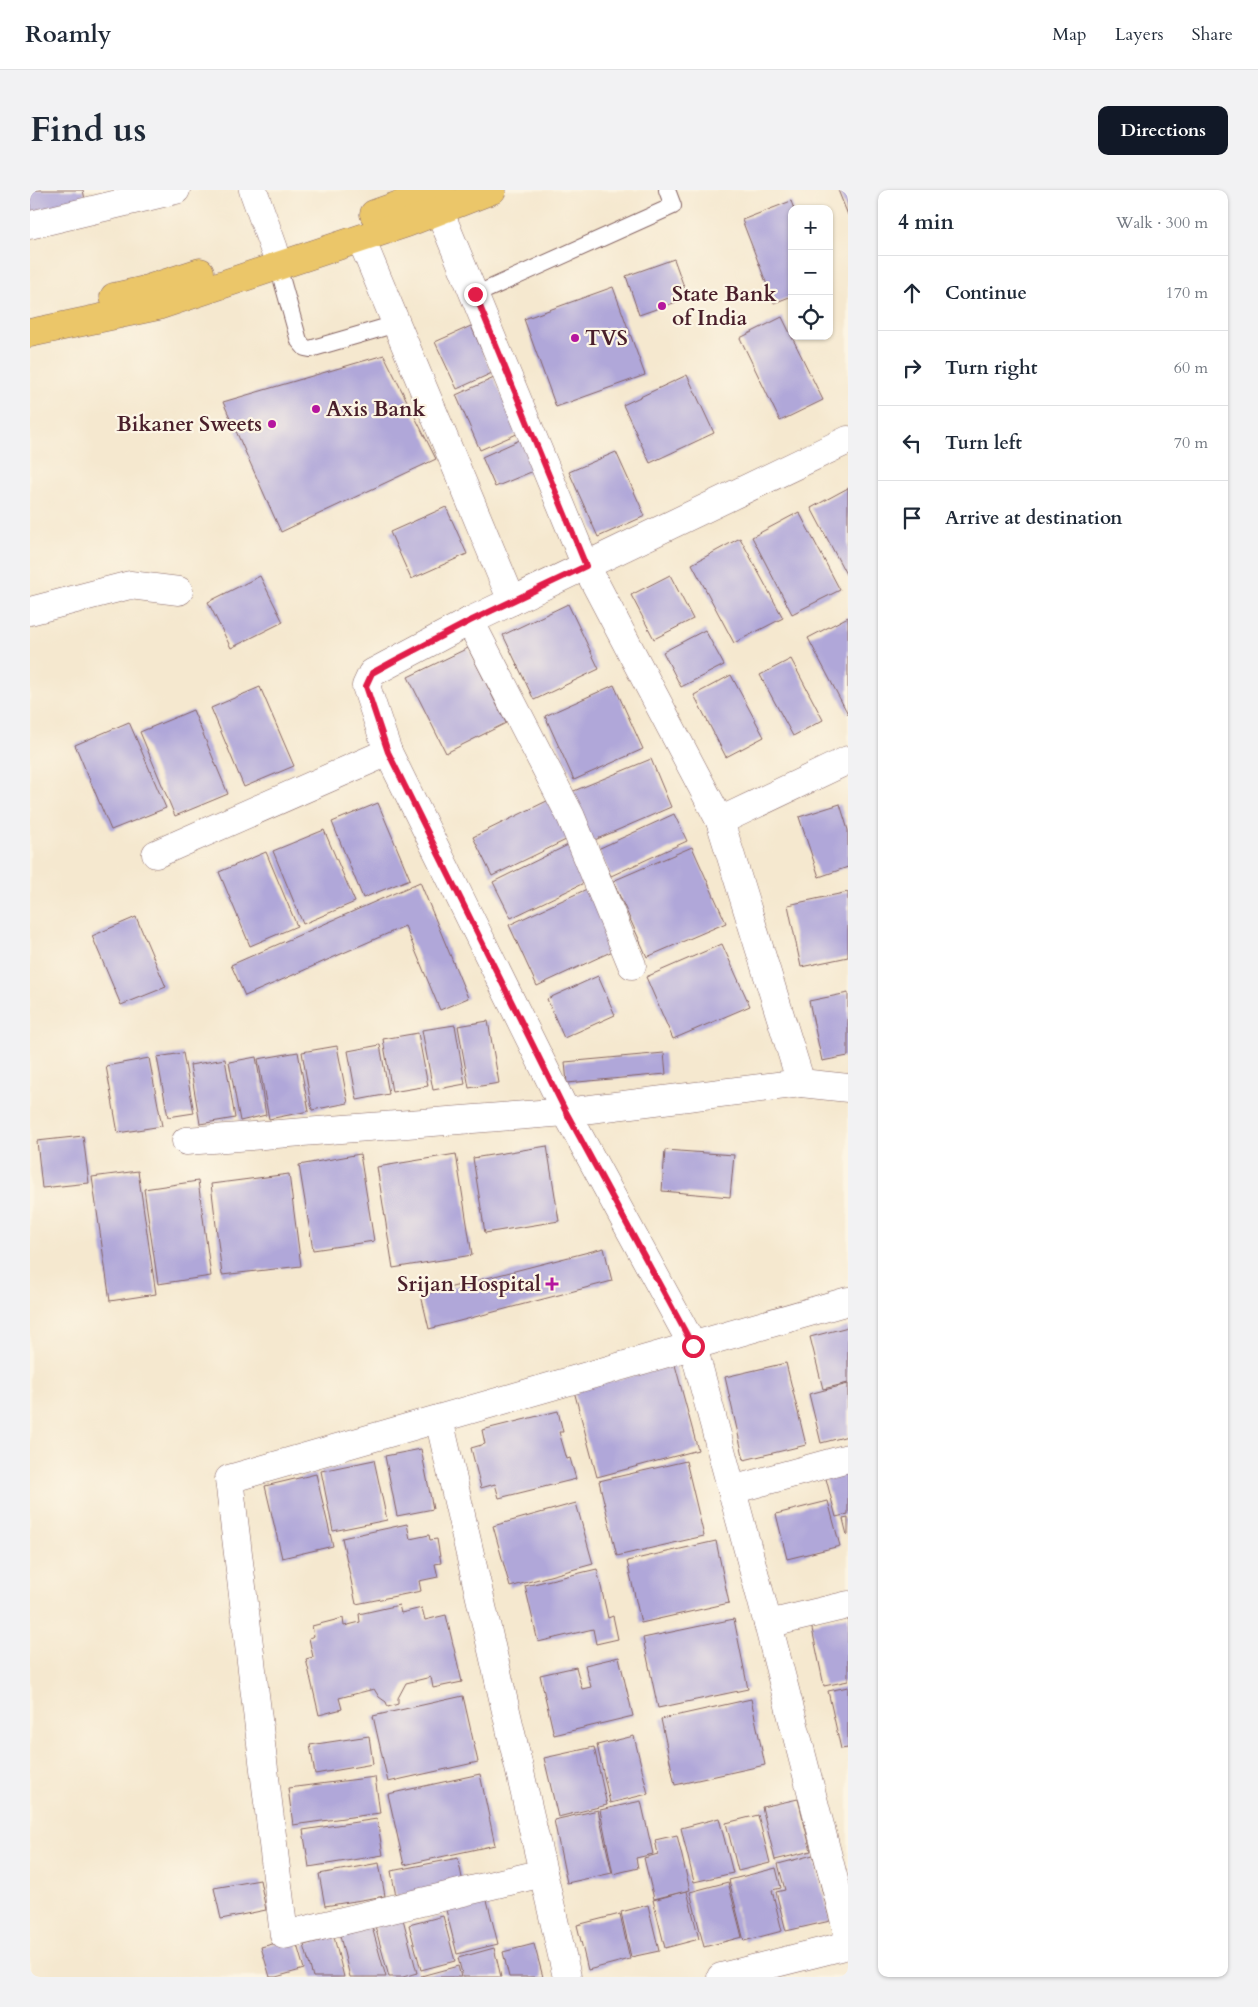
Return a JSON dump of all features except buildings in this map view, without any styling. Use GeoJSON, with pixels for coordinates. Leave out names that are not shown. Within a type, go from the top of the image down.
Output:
{"type":"FeatureCollection","features":[{"type":"Feature","properties":{"kind":"main road"},"geometry":{"type":"LineString","coordinates":[[30,333],[158,306],[401,206],[437,198],[492,190]]}},
{"type":"Feature","properties":{"kind":"main road"},"geometry":{"type":"LineString","coordinates":[[30,316],[361,239],[401,206]]}},
{"type":"Feature","properties":{"kind":"street"},"geometry":{"type":"LineString","coordinates":[[30,225],[176,190]]}},
{"type":"Feature","properties":{"kind":"street"},"geometry":{"type":"LineString","coordinates":[[253,190],[276,258]]}},
{"type":"Feature","properties":{"kind":"street"},"geometry":{"type":"LineString","coordinates":[[437,198],[586,566],[720,820],[801,1083]]}},
{"type":"Feature","properties":{"kind":"street"},"geometry":{"type":"LineString","coordinates":[[361,239],[512,601]]}},
{"type":"Feature","properties":{"kind":"street"},"geometry":{"type":"LineString","coordinates":[[848,440],[470,621],[372,673],[366,686],[388,752],[566,1112],[693,1346],[768,1624],[848,1934]]}},
{"type":"Feature","properties":{"kind":"street"},"geometry":{"type":"LineString","coordinates":[[30,611],[130,585],[179,591]]}},
{"type":"Feature","properties":{"kind":"street"},"geometry":{"type":"LineString","coordinates":[[470,621],[571,817],[632,965]]}},
{"type":"Feature","properties":{"kind":"street"},"geometry":{"type":"LineString","coordinates":[[156,854],[388,752]]}},
{"type":"Feature","properties":{"kind":"street"},"geometry":{"type":"LineString","coordinates":[[720,820],[848,760]]}},
{"type":"Feature","properties":{"kind":"street"},"geometry":{"type":"LineString","coordinates":[[186,1141],[566,1112],[801,1083],[848,1088]]}},
{"type":"Feature","properties":{"kind":"street"},"geometry":{"type":"LineString","coordinates":[[543,1873],[284,1935],[229,1479],[848,1301]]}},
{"type":"Feature","properties":{"kind":"street"},"geometry":{"type":"LineString","coordinates":[[439,1419],[567,1977]]}},
{"type":"Feature","properties":{"kind":"street"},"geometry":{"type":"LineString","coordinates":[[732,1490],[848,1458]]}},
{"type":"Feature","properties":{"kind":"street"},"geometry":{"type":"LineString","coordinates":[[768,1624],[848,1605]]}},
{"type":"Feature","properties":{"kind":"street"},"geometry":{"type":"LineString","coordinates":[[721,1977],[848,1945]]}},
{"type":"Feature","properties":{"kind":"lane"},"geometry":{"type":"LineString","coordinates":[[475,294],[673,206],[667,190]]}},
{"type":"Feature","properties":{"kind":"lane"},"geometry":{"type":"LineString","coordinates":[[276,258],[299,341],[306,348],[310,349],[396,324]]}},
{"type":"Feature","properties":{"kind":"place","name":"State Bank of India"},"geometry":{"type":"Point","coordinates":[662,306]}},
{"type":"Feature","properties":{"kind":"place","name":"TVS"},"geometry":{"type":"Point","coordinates":[575,338]}},
{"type":"Feature","properties":{"kind":"place","name":"Axis Bank"},"geometry":{"type":"Point","coordinates":[316,409]}},
{"type":"Feature","properties":{"kind":"place","name":"Bikaner Sweets"},"geometry":{"type":"Point","coordinates":[272,424]}},
{"type":"Feature","properties":{"kind":"place","name":"Srijan Hospital"},"geometry":{"type":"Point","coordinates":[552,1284]}},
{"type":"Feature","properties":{"kind":"route"},"geometry":{"type":"LineString","coordinates":[[475,294],[586,566],[470,621],[392,662],[372,673],[366,686],[388,752],[566,1112],[693,1346]]}}]}
